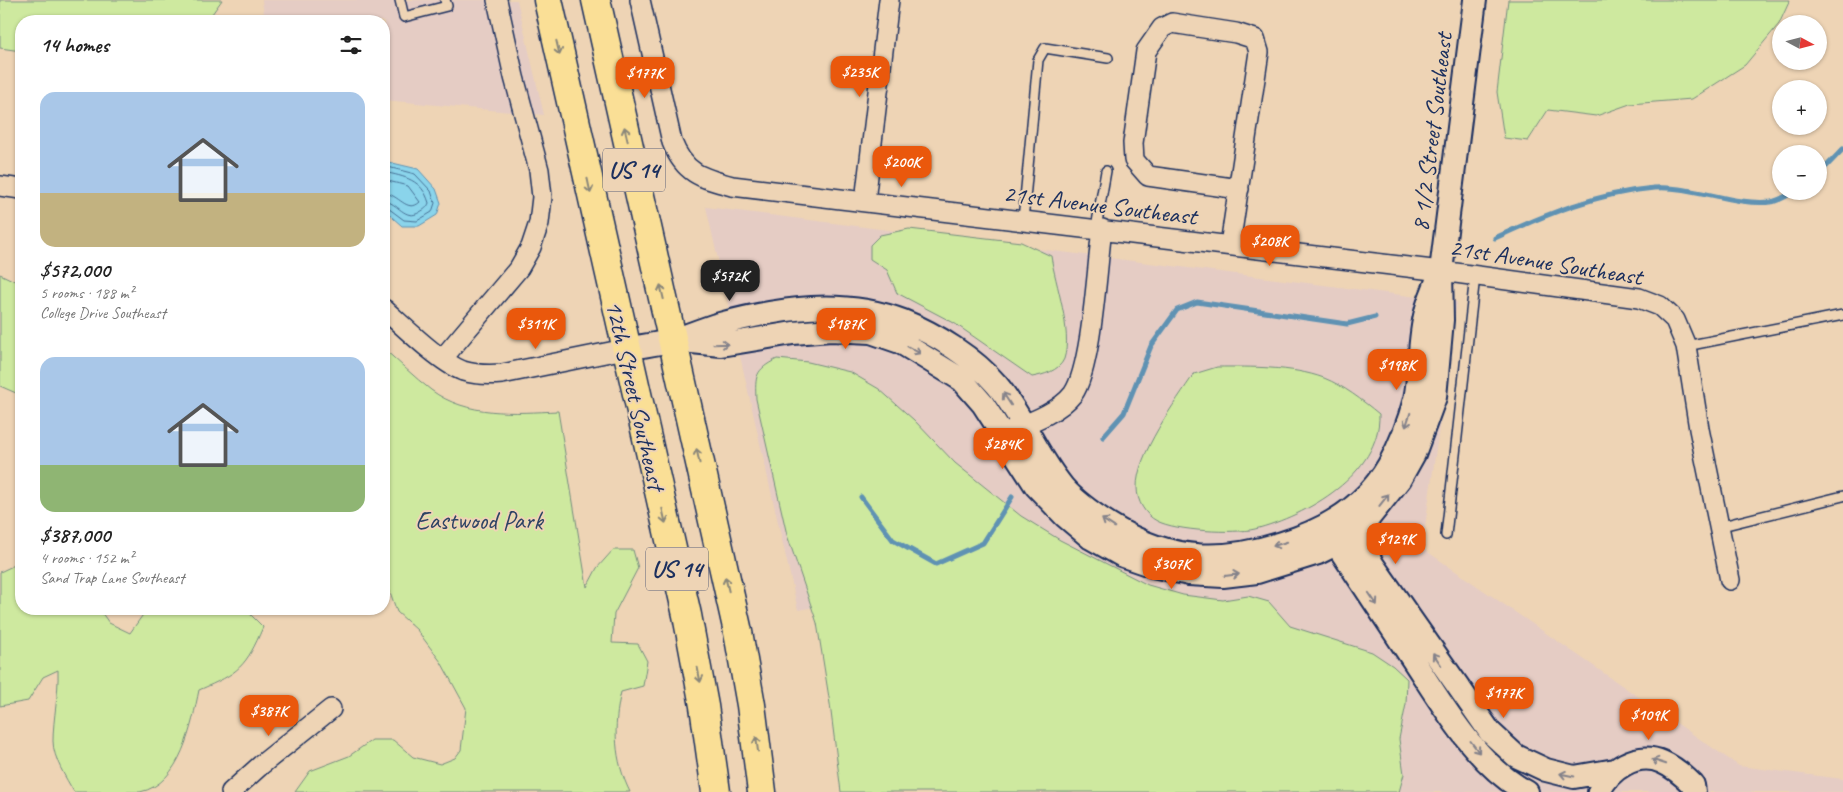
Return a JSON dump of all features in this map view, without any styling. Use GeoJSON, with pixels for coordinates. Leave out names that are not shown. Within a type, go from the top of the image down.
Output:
{"type":"FeatureCollection","features":[{"type":"Feature","properties":{"kind":"main road","name":"12th Street Southeast"},"geometry":{"type":"LineString","coordinates":[[548,0],[625,349],[687,615],[704,706],[716,792]]}},
{"type":"Feature","properties":{"kind":"main road","name":"12th Street Southeast"},"geometry":{"type":"LineString","coordinates":[[596,0],[738,632],[753,715],[762,792]]}},
{"type":"Feature","properties":{"kind":"street"},"geometry":{"type":"LineString","coordinates":[[443,358],[518,268],[531,247],[539,223],[542,197],[539,170],[514,78],[497,0]]}},
{"type":"Feature","properties":{"kind":"street","name":"21st Avenue Southeast"},"geometry":{"type":"LineString","coordinates":[[640,0],[672,142],[678,159],[694,174],[732,186],[1441,271],[1639,298],[1660,306],[1675,320],[1686,346],[1699,429],[1730,580]]}},
{"type":"Feature","properties":{"kind":"street"},"geometry":{"type":"LineString","coordinates":[[865,201],[889,0]]}},
{"type":"Feature","properties":{"kind":"street","name":"8 1/2 Street Southeast"},"geometry":{"type":"LineString","coordinates":[[1341,530],[1387,468],[1404,433],[1415,398],[1425,313],[1441,271],[1475,0]]}},
{"type":"Feature","properties":{"kind":"street"},"geometry":{"type":"LineString","coordinates":[[1230,245],[1259,52],[1254,39],[1236,33],[1172,23],[1162,28],[1146,51],[1133,143],[1134,160],[1148,176],[1238,188]]}},
{"type":"Feature","properties":{"kind":"street"},"geometry":{"type":"LineString","coordinates":[[0,186],[15,188]]}},
{"type":"Feature","properties":{"kind":"street"},"geometry":{"type":"LineString","coordinates":[[1002,434],[1059,407],[1072,395],[1080,381],[1086,356],[1099,229]]}},
{"type":"Feature","properties":{"kind":"street"},"geometry":{"type":"LineString","coordinates":[[390,315],[462,371],[484,375],[502,374],[673,340],[718,324],[799,308],[847,308],[878,313],[904,322],[964,355],[998,385],[1062,486],[1084,508],[1141,543],[1173,552],[1211,557],[1251,553],[1341,530]]}},
{"type":"Feature","properties":{"kind":"street"},"geometry":{"type":"LineString","coordinates":[[673,340],[721,345],[793,332],[831,330],[870,332],[900,342],[962,380],[983,404],[1036,486],[1065,516],[1091,538],[1121,555],[1153,566],[1188,574],[1223,576],[1257,572],[1318,553],[1341,530]]}},
{"type":"Feature","properties":{"kind":"street"},"geometry":{"type":"LineString","coordinates":[[1341,530],[1373,565],[1490,732],[1516,756],[1546,770],[1574,777],[1615,770]]}},
{"type":"Feature","properties":{"kind":"street"},"geometry":{"type":"LineString","coordinates":[[1341,530],[1445,707],[1486,762],[1515,786],[1527,792]]}},
{"type":"Feature","properties":{"kind":"street"},"geometry":{"type":"LineString","coordinates":[[231,792],[261,764],[331,709]]}},
{"type":"Feature","properties":{"kind":"street"},"geometry":{"type":"LineString","coordinates":[[1599,792],[1603,782],[1615,770],[1628,762],[1646,759],[1662,761],[1680,773],[1697,790]]}},
{"type":"Feature","properties":{"kind":"lane"},"geometry":{"type":"LineString","coordinates":[[400,0],[404,17],[446,6],[445,0]]}},
{"type":"Feature","properties":{"kind":"lane"},"geometry":{"type":"LineString","coordinates":[[1023,220],[1038,60],[1045,48],[1108,58]]}},
{"type":"Feature","properties":{"kind":"lane"},"geometry":{"type":"LineString","coordinates":[[1099,229],[1106,171]]}},
{"type":"Feature","properties":{"kind":"lane"},"geometry":{"type":"LineString","coordinates":[[1446,536],[1475,276]]}},
{"type":"Feature","properties":{"kind":"lane"},"geometry":{"type":"LineString","coordinates":[[1686,346],[1843,315]]}},
{"type":"Feature","properties":{"kind":"lane"},"geometry":{"type":"LineString","coordinates":[[1718,527],[1843,496]]}},
{"type":"Feature","properties":{"kind":"shaded area"},"geometry":{"type":"Polygon","coordinates":[[[262,0],[517,0],[544,115],[390,101],[390,15],[264,15],[262,0]]]}},
{"type":"Feature","properties":{"kind":"shaded area"},"geometry":{"type":"Polygon","coordinates":[[[706,207],[1457,302],[1422,548],[1739,766],[1843,779],[1843,792],[1358,792],[940,586],[798,610],[706,207]]]}},
{"type":"Feature","properties":{"kind":"green space"},"geometry":{"type":"Polygon","coordinates":[[[0,0],[222,0],[211,15],[15,15],[15,50],[0,48],[0,0]]]}},
{"type":"Feature","properties":{"kind":"green space"},"geometry":{"type":"Polygon","coordinates":[[[1508,0],[1790,0],[1783,15],[1772,15],[1772,32],[1745,65],[1692,99],[1630,104],[1596,116],[1548,110],[1528,141],[1504,138],[1497,92],[1508,0]]]}},
{"type":"Feature","properties":{"kind":"green space"},"geometry":{"type":"Polygon","coordinates":[[[909,229],[1021,242],[1051,256],[1065,322],[1066,348],[1062,363],[1050,372],[1032,377],[954,323],[897,293],[887,270],[870,259],[870,245],[880,235],[909,229]]]}},
{"type":"Feature","properties":{"kind":"green space"},"geometry":{"type":"Polygon","coordinates":[[[0,274],[15,281],[15,393],[0,386],[0,274]]]}},
{"type":"Feature","properties":{"kind":"green space","name":"Eastwood Park"},"geometry":{"type":"Polygon","coordinates":[[[390,354],[431,390],[445,399],[460,405],[476,409],[508,412],[558,411],[587,587],[597,568],[613,550],[633,550],[638,568],[614,614],[612,643],[638,644],[647,661],[643,686],[621,692],[618,705],[616,743],[621,768],[630,792],[295,792],[310,771],[349,756],[372,740],[393,740],[413,757],[440,764],[455,758],[461,750],[466,708],[441,662],[417,630],[397,612],[390,592],[390,354]]]}},
{"type":"Feature","properties":{"kind":"green space"},"geometry":{"type":"Polygon","coordinates":[[[777,359],[808,362],[850,372],[879,389],[914,420],[955,463],[1021,516],[1060,540],[1148,585],[1183,595],[1223,600],[1248,596],[1269,602],[1290,626],[1372,652],[1393,666],[1407,679],[1406,704],[1399,739],[1404,774],[1399,792],[841,792],[817,623],[787,535],[756,399],[756,379],[760,370],[777,359]]]}},
{"type":"Feature","properties":{"kind":"green space"},"geometry":{"type":"Polygon","coordinates":[[[1217,367],[1271,368],[1298,371],[1324,378],[1339,385],[1379,414],[1376,436],[1368,455],[1354,473],[1337,489],[1317,503],[1275,523],[1246,531],[1220,531],[1177,527],[1157,521],[1145,511],[1138,498],[1138,475],[1143,460],[1158,429],[1194,374],[1217,367]]]}},
{"type":"Feature","properties":{"kind":"green space"},"geometry":{"type":"Polygon","coordinates":[[[15,565],[15,615],[103,615],[109,623],[130,633],[143,615],[251,615],[263,627],[246,660],[240,667],[223,679],[199,690],[193,719],[182,751],[166,777],[154,787],[140,792],[74,792],[60,768],[53,741],[58,670],[43,677],[28,701],[0,706],[0,572],[15,565]]]}},
{"type":"Feature","properties":{"kind":"water"},"geometry":{"type":"Polygon","coordinates":[[[390,162],[418,169],[436,189],[441,203],[437,215],[419,226],[402,226],[390,215],[390,162]]]}},
{"type":"Feature","properties":{"kind":"waterway"},"geometry":{"type":"LineString","coordinates":[[1827,166],[1843,149]]}},
{"type":"Feature","properties":{"kind":"waterway"},"geometry":{"type":"LineString","coordinates":[[1495,238],[1573,206],[1613,195],[1654,188],[1684,189],[1742,201],[1771,202],[1777,200]]}},
{"type":"Feature","properties":{"kind":"waterway"},"geometry":{"type":"LineString","coordinates":[[1103,437],[1124,413],[1151,346],[1177,310],[1197,302],[1347,324],[1375,317]]}},
{"type":"Feature","properties":{"kind":"waterway"},"geometry":{"type":"LineString","coordinates":[[861,497],[893,540],[936,564],[983,543],[1012,497]]}}]}
